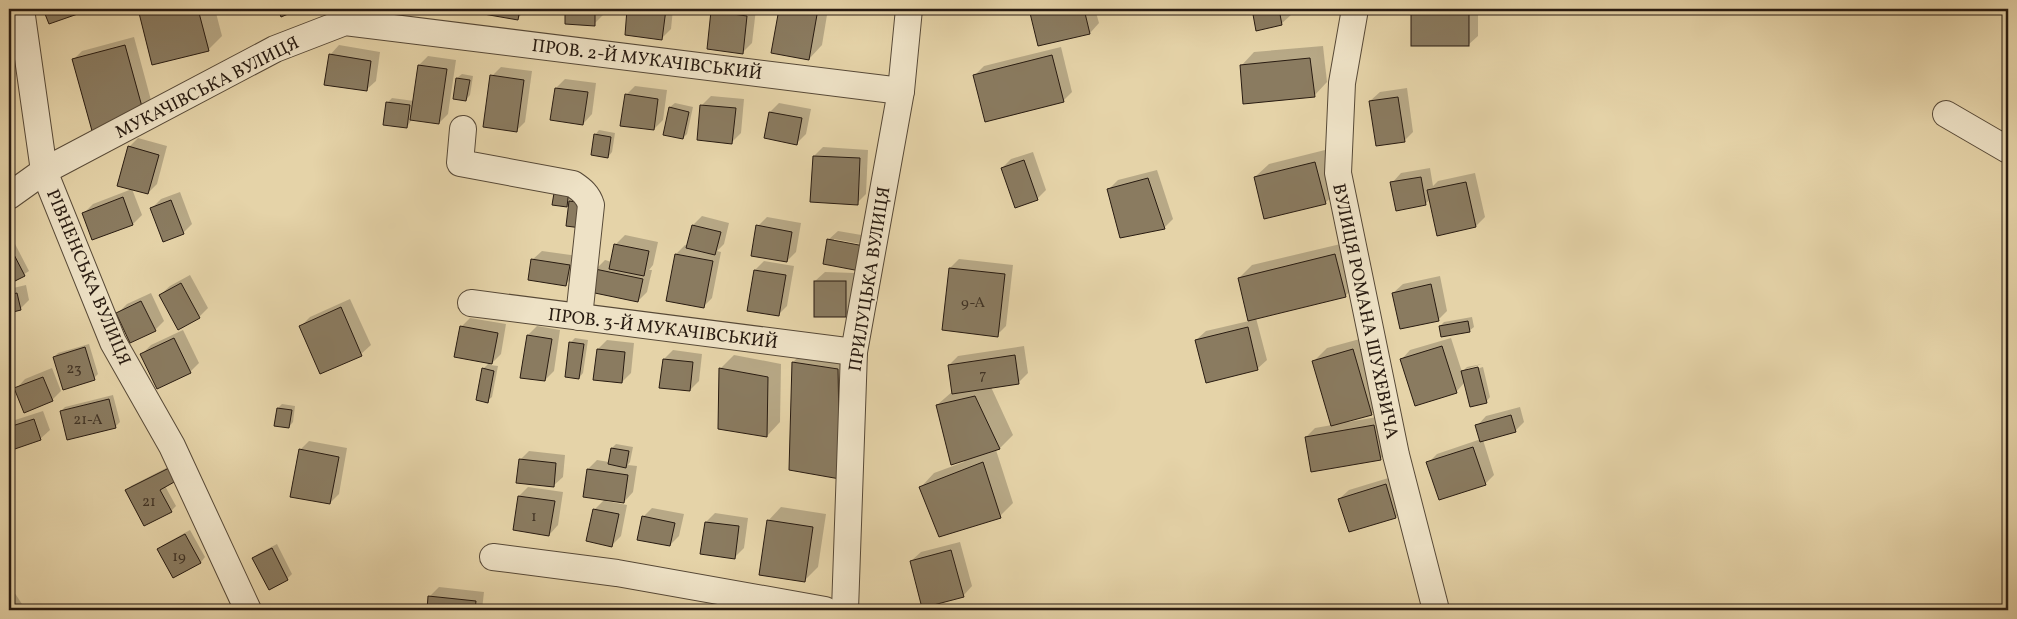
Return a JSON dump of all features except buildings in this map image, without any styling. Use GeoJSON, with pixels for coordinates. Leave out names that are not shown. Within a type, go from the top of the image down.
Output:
{"type":"FeatureCollection","features":[{"type":"Feature","properties":{"kind":"street","name":"РІВНЕНСЬКА ВУЛИЦЯ"},"geometry":{"type":"LineString","coordinates":[[21,9],[44,171],[113,342],[172,446],[248,610]]}},
{"type":"Feature","properties":{"kind":"street"},"geometry":{"type":"LineString","coordinates":[[394,28],[412,9]]}},
{"type":"Feature","properties":{"kind":"street","name":"ПРИЛУЦЬКА ВУЛИЦЯ"},"geometry":{"type":"LineString","coordinates":[[845,610],[854,352],[901,91],[909,9]]}},
{"type":"Feature","properties":{"kind":"street","name":"ВУЛИЦЯ РОМАНА ШУХЕВИЧА"},"geometry":{"type":"LineString","coordinates":[[1356,9],[1342,83],[1338,173],[1396,456],[1436,610]]}},
{"type":"Feature","properties":{"kind":"street","name":"МУКАЧІВСЬКА ВУЛИЦЯ"},"geometry":{"type":"LineString","coordinates":[[9,196],[44,171],[275,49],[346,22],[394,28]]}},
{"type":"Feature","properties":{"kind":"street","name":"ПРОВ. 2-Й МУКАЧІВСЬКИЙ"},"geometry":{"type":"LineString","coordinates":[[394,28],[901,91]]}},
{"type":"Feature","properties":{"kind":"street"},"geometry":{"type":"LineString","coordinates":[[1946,114],[2008,150]]}},
{"type":"Feature","properties":{"kind":"street"},"geometry":{"type":"LineString","coordinates":[[463,129],[460,163],[573,184],[589,198],[591,205],[579,317]]}},
{"type":"Feature","properties":{"kind":"street","name":"ПРОВ. 3-Й МУКАЧІВСЬКИЙ"},"geometry":{"type":"LineString","coordinates":[[471,303],[854,352]]}},
{"type":"Feature","properties":{"kind":"street"},"geometry":{"type":"LineString","coordinates":[[493,558],[617,573],[825,610]]}}]}
